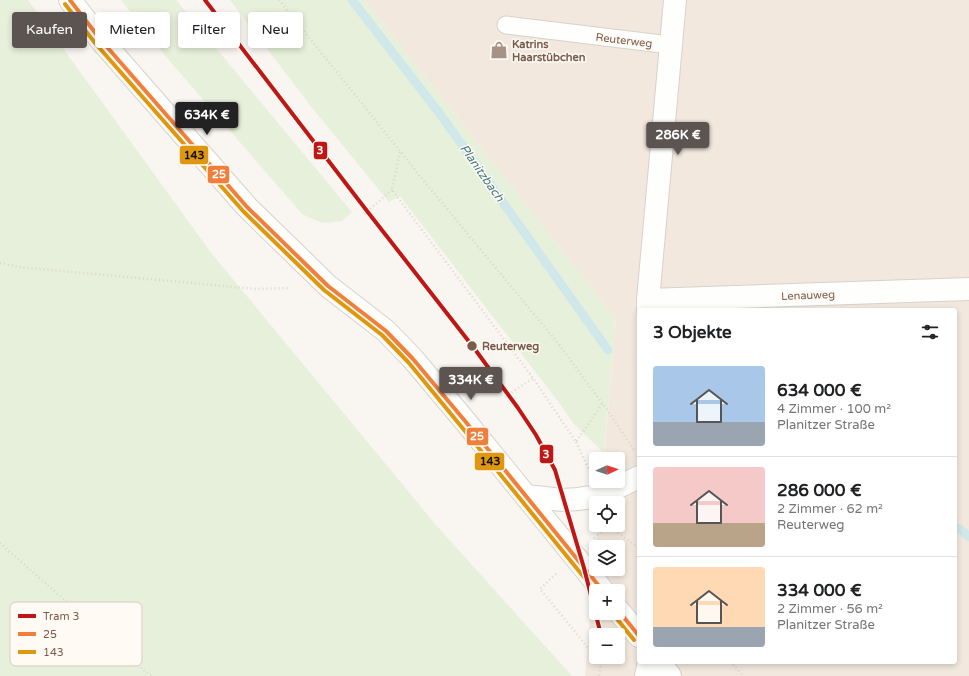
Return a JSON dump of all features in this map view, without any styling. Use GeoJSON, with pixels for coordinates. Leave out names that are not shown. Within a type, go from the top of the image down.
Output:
{"type":"FeatureCollection","features":[{"type":"Feature","properties":{"kind":"main road"},"geometry":{"type":"LineString","coordinates":[[70,0],[100,39],[247,207],[328,286],[386,331],[413,359],[597,584]]}},
{"type":"Feature","properties":{"kind":"main road"},"geometry":{"type":"LineString","coordinates":[[648,305],[675,0]]}},
{"type":"Feature","properties":{"kind":"main road","name":"Lenauweg"},"geometry":{"type":"LineString","coordinates":[[648,305],[969,289]]}},
{"type":"Feature","properties":{"kind":"main road"},"geometry":{"type":"LineString","coordinates":[[526,496],[563,500],[599,496],[637,478]]}},
{"type":"Feature","properties":{"kind":"main road"},"geometry":{"type":"LineString","coordinates":[[625,619],[637,634]]}},
{"type":"Feature","properties":{"kind":"main road"},"geometry":{"type":"LineString","coordinates":[[646,676],[649,664]]}},
{"type":"Feature","properties":{"kind":"main road"},"geometry":{"type":"LineString","coordinates":[[661,664],[670,676]]}},
{"type":"Feature","properties":{"kind":"lane","name":"Reuterweg"},"geometry":{"type":"LineString","coordinates":[[506,25],[670,46]]}},
{"type":"Feature","properties":{"kind":"path"},"geometry":{"type":"LineString","coordinates":[[279,0],[400,151],[557,342],[634,450]]}},
{"type":"Feature","properties":{"kind":"path"},"geometry":{"type":"LineString","coordinates":[[364,214],[392,190],[400,151]]}},
{"type":"Feature","properties":{"kind":"path"},"geometry":{"type":"LineString","coordinates":[[392,190],[534,378],[576,442],[602,404]]}},
{"type":"Feature","properties":{"kind":"path"},"geometry":{"type":"LineString","coordinates":[[0,263],[20,267],[256,289],[328,286]]}},
{"type":"Feature","properties":{"kind":"path"},"geometry":{"type":"LineString","coordinates":[[505,397],[534,378]]}},
{"type":"Feature","properties":{"kind":"path"},"geometry":{"type":"LineString","coordinates":[[616,532],[637,547]]}},
{"type":"Feature","properties":{"kind":"path"},"geometry":{"type":"LineString","coordinates":[[0,543],[67,602]]}},
{"type":"Feature","properties":{"kind":"path"},"geometry":{"type":"LineString","coordinates":[[732,664],[744,676]]}},
{"type":"Feature","properties":{"kind":"path"},"geometry":{"type":"LineString","coordinates":[[139,666],[152,676]]}},
{"type":"Feature","properties":{"kind":"shaded area"},"geometry":{"type":"Polygon","coordinates":[[[365,0],[969,0],[969,676],[585,676],[589,629],[589,664],[625,664],[625,628],[589,628],[590,620],[625,620],[625,584],[593,584],[594,576],[625,576],[625,540],[597,540],[597,532],[625,532],[625,496],[601,496],[601,488],[625,488],[625,452],[605,452],[616,319],[365,0]]]}},
{"type":"Feature","properties":{"kind":"green space"},"geometry":{"type":"Polygon","coordinates":[[[0,0],[28,0],[37,12],[12,12],[12,48],[63,48],[212,254],[436,525],[572,676],[0,676],[0,0]]]}},
{"type":"Feature","properties":{"kind":"green space"},"geometry":{"type":"Polygon","coordinates":[[[121,0],[176,0],[186,12],[178,12],[178,48],[216,48],[352,212],[342,221],[322,223],[302,214],[159,48],[170,48],[170,12],[131,12],[121,0]]]}},
{"type":"Feature","properties":{"kind":"green space"},"geometry":{"type":"Polygon","coordinates":[[[230,0],[365,0],[616,319],[604,452],[573,423],[557,400],[400,196],[389,202],[313,109],[267,48],[303,48],[303,12],[248,12],[248,24],[230,0]]]}},
{"type":"Feature","properties":{"kind":"waterway","name":"Planitzbach"},"geometry":{"type":"LineString","coordinates":[[352,0],[440,114],[608,350]]}},
{"type":"Feature","properties":{"kind":"waterway","name":"Planitzbach"},"geometry":{"type":"LineString","coordinates":[[957,528],[960,529],[969,537]]}},
{"type":"Feature","properties":{"kind":"tram line","name":"3"},"geometry":{"type":"LineString","coordinates":[[205,0],[474,348],[536,435],[555,470],[584,568],[599,628]]}},
{"type":"Feature","properties":{"kind":"transit line","name":"25"},"geometry":{"type":"LineString","coordinates":[[70,0],[100,39],[247,207],[328,286],[386,331],[413,359],[597,584]]}},
{"type":"Feature","properties":{"kind":"transit line","name":"143"},"geometry":{"type":"LineString","coordinates":[[65,4],[95,43],[243,211],[324,290],[382,335],[409,363],[589,584]]}},
{"type":"Feature","properties":{"kind":"transit line","name":"25"},"geometry":{"type":"LineString","coordinates":[[625,619],[637,634]]}},
{"type":"Feature","properties":{"kind":"transit line","name":"143"},"geometry":{"type":"LineString","coordinates":[[618,620],[634,640]]}},
{"type":"Feature","properties":{"kind":"place","name":"Katrins Haarstübchen"},"geometry":{"type":"Point","coordinates":[499,50]}},
{"type":"Feature","properties":{"kind":"place","name":"Reuterweg"},"geometry":{"type":"Point","coordinates":[472,346]}}]}
